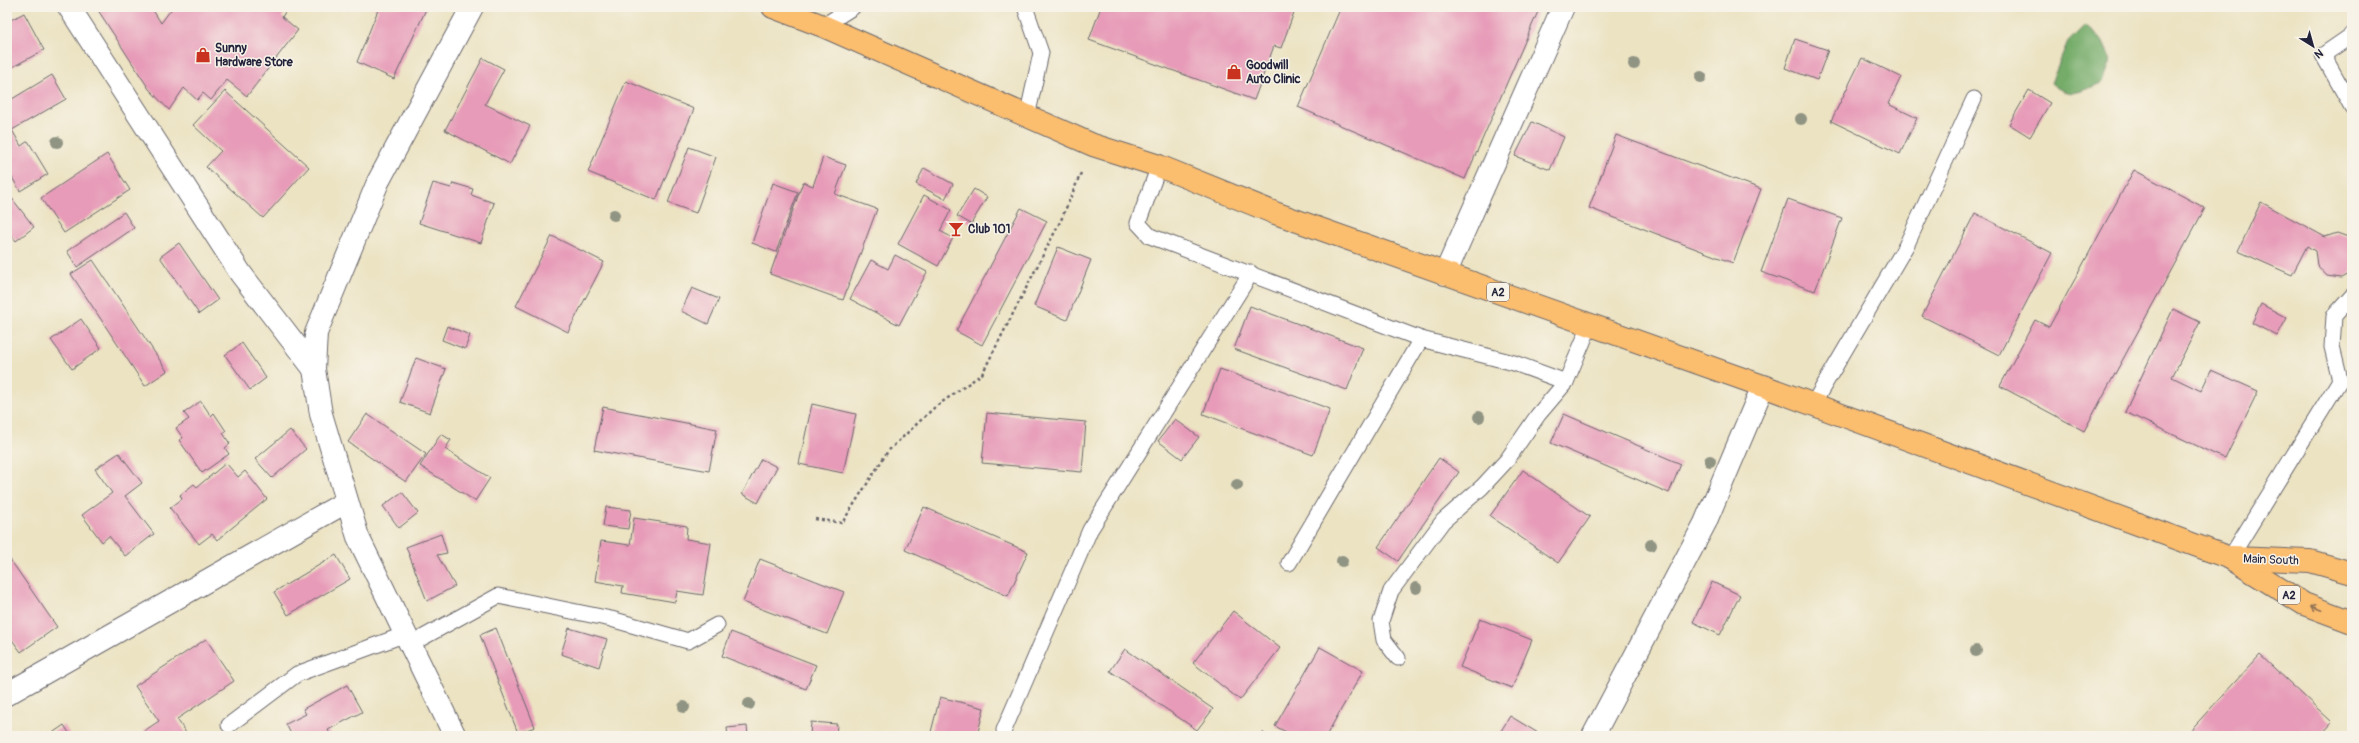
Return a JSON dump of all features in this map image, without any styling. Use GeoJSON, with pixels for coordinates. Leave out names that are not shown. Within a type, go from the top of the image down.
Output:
{"type":"FeatureCollection","features":[{"type":"Feature","properties":{"kind":"main road","name":"A2"},"geometry":{"type":"LineString","coordinates":[[773,7],[823,26],[1027,117],[1094,145],[1159,166],[1275,213],[1813,404],[2230,558]]}},
{"type":"Feature","properties":{"kind":"main road","name":"Main South"},"geometry":{"type":"LineString","coordinates":[[2230,558],[2310,561],[2352,572]]}},
{"type":"Feature","properties":{"kind":"main road","name":"Main South"},"geometry":{"type":"LineString","coordinates":[[2230,558],[2304,604],[2352,622]]}},
{"type":"Feature","properties":{"kind":"street"},"geometry":{"type":"LineString","coordinates":[[69,7],[241,274],[314,369]]}},
{"type":"Feature","properties":{"kind":"street"},"geometry":{"type":"LineString","coordinates":[[455,736],[358,537],[346,502],[321,414],[314,369],[316,333],[378,182],[472,7]]}},
{"type":"Feature","properties":{"kind":"street"},"geometry":{"type":"LineString","coordinates":[[1445,274],[1563,7]]}},
{"type":"Feature","properties":{"kind":"street"},"geometry":{"type":"LineString","coordinates":[[1593,736],[1705,523],[1763,386]]}},
{"type":"Feature","properties":{"kind":"street"},"geometry":{"type":"LineString","coordinates":[[7,694],[346,502]]}},
{"type":"Feature","properties":{"kind":"lane"},"geometry":{"type":"LineString","coordinates":[[823,26],[853,7]]}},
{"type":"Feature","properties":{"kind":"lane"},"geometry":{"type":"LineString","coordinates":[[1025,7],[1041,53],[1027,117]]}},
{"type":"Feature","properties":{"kind":"lane"},"geometry":{"type":"LineString","coordinates":[[2352,35],[2323,55],[2352,107]]}},
{"type":"Feature","properties":{"kind":"lane"},"geometry":{"type":"LineString","coordinates":[[1813,404],[1906,246],[1974,99]]}},
{"type":"Feature","properties":{"kind":"lane"},"geometry":{"type":"LineString","coordinates":[[1159,166],[1138,223],[1150,236],[1251,273],[1421,339],[1514,363],[1566,382]]}},
{"type":"Feature","properties":{"kind":"lane"},"geometry":{"type":"LineString","coordinates":[[1004,730],[1090,530],[1251,273]]}},
{"type":"Feature","properties":{"kind":"lane"},"geometry":{"type":"LineString","coordinates":[[2230,558],[2340,380],[2332,347],[2334,316],[2352,296]]}},
{"type":"Feature","properties":{"kind":"lane"},"geometry":{"type":"LineString","coordinates":[[1398,658],[1384,640],[1381,620],[1391,592],[1443,521],[1482,487],[1507,460],[1538,415],[1566,382],[1590,325]]}},
{"type":"Feature","properties":{"kind":"lane"},"geometry":{"type":"LineString","coordinates":[[1289,563],[1421,339]]}},
{"type":"Feature","properties":{"kind":"lane"},"geometry":{"type":"LineString","coordinates":[[229,725],[297,674],[409,639],[498,596],[612,619],[688,641],[717,625]]}},
{"type":"Feature","properties":{"kind":"path"},"geometry":{"type":"LineString","coordinates":[[814,519],[842,523],[888,452],[935,406],[982,374],[1061,220],[1094,145]]}},
{"type":"Feature","properties":{"kind":"green space"},"geometry":{"type":"Polygon","coordinates":[[[2085,25],[2101,38],[2111,60],[2103,82],[2082,91],[2070,93],[2051,83],[2068,42],[2085,25]]]}},
{"type":"Feature","properties":{"kind":"building","name":"Sunny Hardware Store"},"geometry":{"type":"Polygon","coordinates":[[[96,7],[151,7],[161,23],[173,7],[288,7],[282,17],[298,30],[247,96],[227,80],[211,100],[203,93],[197,100],[184,88],[169,110],[149,89],[96,7]]]}},
{"type":"Feature","properties":{"kind":"building"},"geometry":{"type":"Polygon","coordinates":[[[372,7],[427,7],[394,79],[357,62],[378,10],[372,7]]]}},
{"type":"Feature","properties":{"kind":"building"},"geometry":{"type":"Polygon","coordinates":[[[1101,7],[1296,7],[1281,48],[1274,46],[1254,100],[1089,40],[1101,7]]]}},
{"type":"Feature","properties":{"kind":"building"},"geometry":{"type":"Polygon","coordinates":[[[1341,7],[1540,7],[1465,179],[1298,107],[1341,7]]]}},
{"type":"Feature","properties":{"kind":"building"},"geometry":{"type":"Polygon","coordinates":[[[24,13],[44,50],[7,70],[7,22],[24,13]]]}},
{"type":"Feature","properties":{"kind":"building"},"geometry":{"type":"Polygon","coordinates":[[[1795,39],[1828,50],[1817,80],[1785,68],[1795,39]]]}},
{"type":"Feature","properties":{"kind":"building"},"geometry":{"type":"Polygon","coordinates":[[[483,58],[504,69],[485,104],[530,126],[510,164],[445,130],[483,58]]]}},
{"type":"Feature","properties":{"kind":"building"},"geometry":{"type":"Polygon","coordinates":[[[1862,58],[1901,77],[1888,104],[1917,118],[1900,154],[1831,121],[1862,58]]]}},
{"type":"Feature","properties":{"kind":"building"},"geometry":{"type":"Polygon","coordinates":[[[52,75],[66,99],[12,130],[21,146],[28,141],[48,174],[20,191],[7,169],[7,102],[52,75]]]}},
{"type":"Feature","properties":{"kind":"building"},"geometry":{"type":"Polygon","coordinates":[[[626,81],[694,109],[656,200],[588,172],[626,81]]]}},
{"type":"Feature","properties":{"kind":"building"},"geometry":{"type":"Polygon","coordinates":[[[2029,90],[2050,103],[2030,137],[2009,124],[2029,90]]]}},
{"type":"Feature","properties":{"kind":"building"},"geometry":{"type":"Polygon","coordinates":[[[225,91],[309,167],[263,218],[206,167],[221,151],[193,125],[225,91]]]}},
{"type":"Feature","properties":{"kind":"building"},"geometry":{"type":"Polygon","coordinates":[[[1532,122],[1564,137],[1550,170],[1515,156],[1532,122]]]}},
{"type":"Feature","properties":{"kind":"building"},"geometry":{"type":"Polygon","coordinates":[[[1616,135],[1761,189],[1733,263],[1589,208],[1616,135]]]}},
{"type":"Feature","properties":{"kind":"building"},"geometry":{"type":"Polygon","coordinates":[[[689,147],[716,157],[696,213],[668,203],[689,147]]]}},
{"type":"Feature","properties":{"kind":"building"},"geometry":{"type":"Polygon","coordinates":[[[107,154],[130,190],[64,233],[41,198],[107,154]]]}},
{"type":"Feature","properties":{"kind":"building"},"geometry":{"type":"Polygon","coordinates":[[[823,157],[846,165],[835,194],[877,209],[843,300],[770,274],[803,182],[813,186],[823,157]]]}},
{"type":"Feature","properties":{"kind":"building"},"geometry":{"type":"Polygon","coordinates":[[[924,168],[953,184],[945,199],[916,184],[924,168]]]}},
{"type":"Feature","properties":{"kind":"building"},"geometry":{"type":"Polygon","coordinates":[[[2134,170],[2205,208],[2084,431],[2000,386],[2035,320],[2049,327],[2134,170]]]}},
{"type":"Feature","properties":{"kind":"building"},"geometry":{"type":"Polygon","coordinates":[[[433,183],[451,188],[453,183],[473,189],[471,195],[494,203],[481,243],[419,223],[433,183]]]}},
{"type":"Feature","properties":{"kind":"building"},"geometry":{"type":"Polygon","coordinates":[[[773,183],[798,192],[776,252],[752,243],[773,183]]]}},
{"type":"Feature","properties":{"kind":"building"},"geometry":{"type":"Polygon","coordinates":[[[974,189],[987,197],[971,224],[957,216],[974,189]]]}},
{"type":"Feature","properties":{"kind":"building"},"geometry":{"type":"Polygon","coordinates":[[[7,192],[34,227],[16,241],[7,230],[7,192]]]}},
{"type":"Feature","properties":{"kind":"building"},"geometry":{"type":"Polygon","coordinates":[[[924,195],[951,210],[940,231],[953,238],[938,266],[898,244],[924,195]]]}},
{"type":"Feature","properties":{"kind":"building"},"geometry":{"type":"Polygon","coordinates":[[[1788,199],[1842,218],[1815,291],[1761,272],[1788,199]]]}},
{"type":"Feature","properties":{"kind":"building"},"geometry":{"type":"Polygon","coordinates":[[[2261,202],[2325,237],[2337,233],[2351,238],[2352,272],[2341,278],[2327,276],[2317,265],[2315,251],[2307,246],[2292,275],[2238,251],[2261,202]]]}},
{"type":"Feature","properties":{"kind":"building"},"geometry":{"type":"Polygon","coordinates":[[[1021,208],[1047,221],[982,345],[956,331],[1021,208]]]}},
{"type":"Feature","properties":{"kind":"building"},"geometry":{"type":"Polygon","coordinates":[[[124,212],[134,228],[77,267],[67,251],[124,212]]]}},
{"type":"Feature","properties":{"kind":"building"},"geometry":{"type":"Polygon","coordinates":[[[1975,213],[2052,253],[1999,355],[1922,316],[1975,213]]]}},
{"type":"Feature","properties":{"kind":"building"},"geometry":{"type":"Polygon","coordinates":[[[552,236],[604,262],[568,332],[516,306],[552,236]]]}},
{"type":"Feature","properties":{"kind":"building"},"geometry":{"type":"Polygon","coordinates":[[[179,243],[218,300],[199,314],[160,257],[179,243]]]}},
{"type":"Feature","properties":{"kind":"building"},"geometry":{"type":"Polygon","coordinates":[[[1058,247],[1091,260],[1067,320],[1034,306],[1058,247]]]}},
{"type":"Feature","properties":{"kind":"building"},"geometry":{"type":"Polygon","coordinates":[[[895,255],[927,272],[899,325],[850,299],[871,260],[888,269],[895,255]]]}},
{"type":"Feature","properties":{"kind":"building"},"geometry":{"type":"Polygon","coordinates":[[[93,260],[167,371],[145,386],[71,274],[93,260]]]}},
{"type":"Feature","properties":{"kind":"building"},"geometry":{"type":"Polygon","coordinates":[[[692,288],[719,299],[708,324],[681,311],[692,288]]]}},
{"type":"Feature","properties":{"kind":"building"},"geometry":{"type":"Polygon","coordinates":[[[2261,304],[2287,318],[2277,336],[2252,323],[2261,304]]]}},
{"type":"Feature","properties":{"kind":"building"},"geometry":{"type":"Polygon","coordinates":[[[1250,306],[1363,348],[1347,390],[1234,349],[1250,306]]]}},
{"type":"Feature","properties":{"kind":"building"},"geometry":{"type":"Polygon","coordinates":[[[2173,309],[2200,322],[2172,377],[2201,391],[2211,370],[2258,391],[2225,459],[2125,412],[2173,309]]]}},
{"type":"Feature","properties":{"kind":"building"},"geometry":{"type":"Polygon","coordinates":[[[81,319],[101,348],[72,369],[51,340],[81,319]]]}},
{"type":"Feature","properties":{"kind":"building"},"geometry":{"type":"Polygon","coordinates":[[[447,326],[470,335],[465,349],[442,340],[447,326]]]}},
{"type":"Feature","properties":{"kind":"building"},"geometry":{"type":"Polygon","coordinates":[[[242,343],[266,378],[250,390],[225,355],[242,343]]]}},
{"type":"Feature","properties":{"kind":"building"},"geometry":{"type":"Polygon","coordinates":[[[416,358],[446,369],[430,413],[400,402],[416,358]]]}},
{"type":"Feature","properties":{"kind":"building"},"geometry":{"type":"Polygon","coordinates":[[[1220,369],[1330,409],[1313,455],[1203,414],[1220,369]]]}},
{"type":"Feature","properties":{"kind":"building"},"geometry":{"type":"Polygon","coordinates":[[[201,401],[211,416],[214,413],[226,431],[223,433],[230,444],[225,448],[229,454],[202,473],[179,440],[183,438],[176,428],[189,419],[184,413],[201,401]]]}},
{"type":"Feature","properties":{"kind":"building"},"geometry":{"type":"Polygon","coordinates":[[[812,404],[856,414],[843,473],[799,464],[812,404]]]}},
{"type":"Feature","properties":{"kind":"building"},"geometry":{"type":"Polygon","coordinates":[[[603,407],[717,429],[709,471],[594,450],[603,407]]]}},
{"type":"Feature","properties":{"kind":"building"},"geometry":{"type":"Polygon","coordinates":[[[987,413],[1086,422],[1082,472],[982,463],[987,413]]]}},
{"type":"Feature","properties":{"kind":"building"},"geometry":{"type":"Polygon","coordinates":[[[367,414],[426,454],[406,482],[348,442],[367,414]]]}},
{"type":"Feature","properties":{"kind":"building"},"geometry":{"type":"Polygon","coordinates":[[[1564,414],[1681,464],[1669,493],[1551,443],[1564,414]]]}},
{"type":"Feature","properties":{"kind":"building"},"geometry":{"type":"Polygon","coordinates":[[[1175,419],[1199,437],[1182,459],[1158,441],[1175,419]]]}},
{"type":"Feature","properties":{"kind":"building"},"geometry":{"type":"Polygon","coordinates":[[[290,430],[306,449],[272,478],[255,459],[290,430]]]}},
{"type":"Feature","properties":{"kind":"building"},"geometry":{"type":"Polygon","coordinates":[[[441,434],[451,440],[445,449],[490,478],[475,501],[420,466],[441,434]]]}},
{"type":"Feature","properties":{"kind":"building"},"geometry":{"type":"Polygon","coordinates":[[[119,453],[142,483],[125,496],[154,534],[125,556],[109,536],[102,542],[82,515],[112,493],[95,469],[119,453]]]}},
{"type":"Feature","properties":{"kind":"building"},"geometry":{"type":"Polygon","coordinates":[[[1439,458],[1459,472],[1398,561],[1378,547],[1439,458]]]}},
{"type":"Feature","properties":{"kind":"building"},"geometry":{"type":"Polygon","coordinates":[[[761,459],[777,467],[758,503],[742,494],[761,459]]]}},
{"type":"Feature","properties":{"kind":"building"},"geometry":{"type":"Polygon","coordinates":[[[226,463],[238,477],[245,471],[267,499],[217,540],[212,534],[199,544],[170,508],[182,499],[180,495],[194,484],[197,487],[226,463]]]}},
{"type":"Feature","properties":{"kind":"building"},"geometry":{"type":"Polygon","coordinates":[[[1523,470],[1590,517],[1558,563],[1490,516],[1523,470]]]}},
{"type":"Feature","properties":{"kind":"building"},"geometry":{"type":"Polygon","coordinates":[[[402,492],[418,513],[399,528],[383,506],[402,492]]]}},
{"type":"Feature","properties":{"kind":"building"},"geometry":{"type":"Polygon","coordinates":[[[606,507],[631,510],[628,529],[603,526],[606,507]]]}},
{"type":"Feature","properties":{"kind":"building"},"geometry":{"type":"Polygon","coordinates":[[[924,507],[1028,552],[1008,596],[905,550],[924,507]]]}},
{"type":"Feature","properties":{"kind":"building"},"geometry":{"type":"Polygon","coordinates":[[[634,518],[687,526],[686,539],[711,543],[703,595],[677,591],[675,602],[622,593],[623,586],[595,581],[601,541],[630,545],[634,518]]]}},
{"type":"Feature","properties":{"kind":"building"},"geometry":{"type":"Polygon","coordinates":[[[441,534],[447,553],[437,555],[455,586],[427,601],[406,547],[441,534]]]}},
{"type":"Feature","properties":{"kind":"building"},"geometry":{"type":"Polygon","coordinates":[[[7,555],[57,627],[21,652],[7,633],[7,555]]]}},
{"type":"Feature","properties":{"kind":"building"},"geometry":{"type":"Polygon","coordinates":[[[336,555],[350,579],[288,615],[274,592],[336,555]]]}},
{"type":"Feature","properties":{"kind":"building"},"geometry":{"type":"Polygon","coordinates":[[[760,559],[844,592],[827,634],[743,602],[760,559]]]}},
{"type":"Feature","properties":{"kind":"building"},"geometry":{"type":"Polygon","coordinates":[[[1712,582],[1740,595],[1720,635],[1693,622],[1712,582]]]}},
{"type":"Feature","properties":{"kind":"building"},"geometry":{"type":"Polygon","coordinates":[[[1233,611],[1280,648],[1240,700],[1193,663],[1233,611]]]}},
{"type":"Feature","properties":{"kind":"building"},"geometry":{"type":"Polygon","coordinates":[[[1480,619],[1532,640],[1512,688],[1460,667],[1480,619]]]}},
{"type":"Feature","properties":{"kind":"building"},"geometry":{"type":"Polygon","coordinates":[[[496,628],[535,727],[518,733],[480,635],[496,628]]]}},
{"type":"Feature","properties":{"kind":"building"},"geometry":{"type":"Polygon","coordinates":[[[569,628],[607,639],[599,667],[561,654],[569,628]]]}},
{"type":"Feature","properties":{"kind":"building"},"geometry":{"type":"Polygon","coordinates":[[[731,632],[816,665],[806,689],[722,656],[731,632]]]}},
{"type":"Feature","properties":{"kind":"building"},"geometry":{"type":"Polygon","coordinates":[[[206,639],[234,681],[177,719],[188,736],[147,736],[144,731],[159,721],[135,686],[206,639]]]}},
{"type":"Feature","properties":{"kind":"building"},"geometry":{"type":"Polygon","coordinates":[[[1320,647],[1363,671],[1326,736],[1293,736],[1275,726],[1320,647]]]}},
{"type":"Feature","properties":{"kind":"building"},"geometry":{"type":"Polygon","coordinates":[[[1125,649],[1213,709],[1197,730],[1110,671],[1125,649]]]}},
{"type":"Feature","properties":{"kind":"building"},"geometry":{"type":"Polygon","coordinates":[[[2260,655],[2332,722],[2319,736],[2185,736],[2260,655]]]}},
{"type":"Feature","properties":{"kind":"building"},"geometry":{"type":"Polygon","coordinates":[[[347,685],[362,712],[328,730],[331,736],[292,736],[286,724],[306,714],[303,709],[347,685]]]}},
{"type":"Feature","properties":{"kind":"building"},"geometry":{"type":"Polygon","coordinates":[[[940,697],[984,708],[977,736],[930,736],[940,697]]]}},
{"type":"Feature","properties":{"kind":"building"},"geometry":{"type":"Polygon","coordinates":[[[1510,716],[1543,736],[1498,736],[1510,716]]]}},
{"type":"Feature","properties":{"kind":"building"},"geometry":{"type":"Polygon","coordinates":[[[811,722],[837,724],[836,736],[810,736],[811,722]]]}},
{"type":"Feature","properties":{"kind":"building"},"geometry":{"type":"Polygon","coordinates":[[[64,725],[71,736],[48,736],[64,725]]]}},
{"type":"Feature","properties":{"kind":"building"},"geometry":{"type":"Polygon","coordinates":[[[747,726],[748,736],[728,736],[727,728],[747,726]]]}},
{"type":"Feature","properties":{"kind":"building"},"geometry":{"type":"Polygon","coordinates":[[[1262,732],[1268,736],[1260,736],[1262,732]]]}},
{"type":"Feature","properties":{"kind":"place","name":"Sunny Hardware Store"},"geometry":{"type":"Point","coordinates":[203,55]}},
{"type":"Feature","properties":{"kind":"place","name":"Goodwill Auto Clinic"},"geometry":{"type":"Point","coordinates":[1234,72]}},
{"type":"Feature","properties":{"kind":"place","name":"Club 101"},"geometry":{"type":"Point","coordinates":[956,229]}}]}
